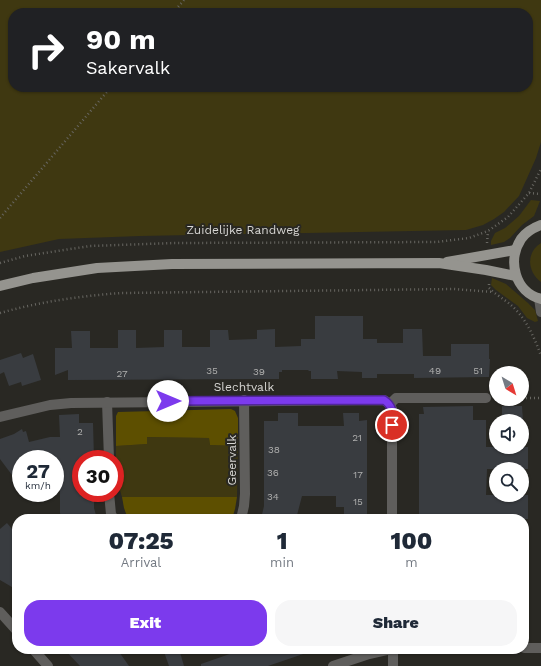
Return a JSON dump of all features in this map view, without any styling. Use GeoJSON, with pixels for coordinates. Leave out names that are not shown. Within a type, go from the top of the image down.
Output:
{"type":"FeatureCollection","features":[{"type":"Feature","properties":{"kind":"main road"},"geometry":{"type":"LineString","coordinates":[[540,298],[525,290],[516,276],[513,258],[521,238],[530,230],[541,225]]}},
{"type":"Feature","properties":{"kind":"main road"},"geometry":{"type":"LineString","coordinates":[[439,263],[515,250]]}},
{"type":"Feature","properties":{"kind":"main road"},"geometry":{"type":"LineString","coordinates":[[0,286],[33,278],[97,268],[172,264],[439,263],[516,276]]}},
{"type":"Feature","properties":{"kind":"street"},"geometry":{"type":"LineString","coordinates":[[540,298],[541,312]]}},
{"type":"Feature","properties":{"kind":"street"},"geometry":{"type":"LineString","coordinates":[[392,514],[392,409],[390,404],[396,398],[486,398]]}},
{"type":"Feature","properties":{"kind":"street","name":"Geervalk"},"geometry":{"type":"LineString","coordinates":[[242,514],[245,494],[244,400]]}},
{"type":"Feature","properties":{"kind":"street","name":"Slechtvalk"},"geometry":{"type":"LineString","coordinates":[[0,417],[50,405],[107,402],[384,400],[390,404]]}},
{"type":"Feature","properties":{"kind":"street"},"geometry":{"type":"LineString","coordinates":[[107,402],[109,450]]}},
{"type":"Feature","properties":{"kind":"street"},"geometry":{"type":"LineString","coordinates":[[109,502],[113,514]]}},
{"type":"Feature","properties":{"kind":"street"},"geometry":{"type":"LineString","coordinates":[[0,612],[12,625]]}},
{"type":"Feature","properties":{"kind":"street"},"geometry":{"type":"LineString","coordinates":[[529,648],[541,648]]}},
{"type":"Feature","properties":{"kind":"street"},"geometry":{"type":"LineString","coordinates":[[37,654],[48,666]]}},
{"type":"Feature","properties":{"kind":"street"},"geometry":{"type":"LineString","coordinates":[[333,666],[369,654]]}},
{"type":"Feature","properties":{"kind":"street"},"geometry":{"type":"LineString","coordinates":[[392,654],[393,666]]}},
{"type":"Feature","properties":{"kind":"path"},"geometry":{"type":"LineString","coordinates":[[177,8],[184,0]]}},
{"type":"Feature","properties":{"kind":"path"},"geometry":{"type":"LineString","coordinates":[[0,218],[107,92]]}},
{"type":"Feature","properties":{"kind":"path","name":"Zuidelijke Randweg"},"geometry":{"type":"LineString","coordinates":[[0,263],[25,256],[90,246],[174,243],[437,242],[469,238],[488,231],[508,218],[529,193],[541,169]]}},
{"type":"Feature","properties":{"kind":"path"},"geometry":{"type":"LineString","coordinates":[[529,193],[541,194]]}},
{"type":"Feature","properties":{"kind":"path"},"geometry":{"type":"LineString","coordinates":[[0,313],[81,296],[121,293],[454,289],[493,292]]}},
{"type":"Feature","properties":{"kind":"path"},"geometry":{"type":"LineString","coordinates":[[527,324],[541,356]]}},
{"type":"Feature","properties":{"kind":"path"},"geometry":{"type":"LineString","coordinates":[[529,398],[541,398]]}},
{"type":"Feature","properties":{"kind":"shaded area"},"geometry":{"type":"Polygon","coordinates":[[[0,0],[541,0],[541,142],[536,158],[519,196],[504,212],[483,225],[466,230],[140,236],[59,239],[0,252],[0,0]]]}},
{"type":"Feature","properties":{"kind":"shaded area"},"geometry":{"type":"Polygon","coordinates":[[[531,200],[540,201],[534,216],[522,225],[510,238],[504,242],[491,245],[491,241],[495,233],[505,228],[519,216],[531,200]]]}},
{"type":"Feature","properties":{"kind":"shaded area"},"geometry":{"type":"Polygon","coordinates":[[[541,243],[541,282],[533,273],[530,262],[533,251],[541,243]]]}},
{"type":"Feature","properties":{"kind":"shaded area"},"geometry":{"type":"Polygon","coordinates":[[[492,278],[506,284],[528,303],[535,310],[538,321],[535,322],[527,318],[518,306],[496,290],[491,285],[492,278]]]}},
{"type":"Feature","properties":{"kind":"shaded area"},"geometry":{"type":"Polygon","coordinates":[[[231,409],[235,411],[238,418],[238,446],[210,445],[209,438],[147,437],[147,444],[116,446],[116,416],[118,412],[231,409]]]}},
{"type":"Feature","properties":{"kind":"shaded area"},"geometry":{"type":"Polygon","coordinates":[[[147,437],[209,438],[210,445],[238,446],[237,497],[124,497],[124,450],[116,450],[116,446],[147,444],[147,437]]]}},
{"type":"Feature","properties":{"kind":"shaded area"},"geometry":{"type":"Polygon","coordinates":[[[124,497],[237,497],[234,514],[126,514],[123,502],[124,497]]]}},
{"type":"Feature","properties":{"kind":"building"},"geometry":{"type":"Polygon","coordinates":[[[315,316],[363,316],[363,339],[377,339],[377,343],[403,343],[403,329],[422,329],[423,356],[451,356],[451,344],[489,344],[489,377],[414,378],[414,374],[377,374],[377,378],[362,378],[362,372],[337,371],[338,379],[311,379],[311,371],[308,370],[282,370],[282,372],[279,372],[279,379],[68,380],[68,370],[55,375],[55,348],[72,348],[71,331],[90,331],[90,348],[118,348],[118,330],[136,330],[136,348],[164,347],[164,330],[182,330],[182,347],[210,347],[210,330],[228,330],[229,340],[257,339],[257,330],[275,329],[275,347],[301,346],[301,339],[315,339],[315,316]]]}},
{"type":"Feature","properties":{"kind":"building"},"geometry":{"type":"Polygon","coordinates":[[[21,353],[23,358],[33,354],[41,380],[22,386],[21,382],[9,386],[4,372],[0,374],[0,360],[21,353]]]}},
{"type":"Feature","properties":{"kind":"building"},"geometry":{"type":"Polygon","coordinates":[[[473,406],[473,420],[486,420],[486,447],[489,447],[489,454],[528,454],[528,462],[489,462],[489,469],[487,469],[486,495],[489,495],[489,502],[528,502],[528,514],[419,514],[419,414],[424,414],[423,407],[473,406]]]}},
{"type":"Feature","properties":{"kind":"building"},"geometry":{"type":"Polygon","coordinates":[[[502,406],[522,406],[523,414],[502,414],[502,406]]]}},
{"type":"Feature","properties":{"kind":"building"},"geometry":{"type":"Polygon","coordinates":[[[278,413],[298,413],[298,426],[344,426],[343,413],[359,413],[359,421],[367,420],[367,514],[344,514],[344,507],[336,507],[336,496],[302,496],[297,514],[262,514],[264,506],[264,421],[278,421],[278,413]]]}},
{"type":"Feature","properties":{"kind":"building"},"geometry":{"type":"Polygon","coordinates":[[[79,414],[79,423],[93,423],[94,450],[72,450],[72,502],[94,502],[96,514],[60,514],[60,502],[64,502],[64,450],[12,450],[12,475],[0,459],[0,439],[14,434],[22,429],[23,432],[26,431],[29,442],[50,437],[60,437],[59,415],[79,414]]]}},
{"type":"Feature","properties":{"kind":"building"},"geometry":{"type":"Polygon","coordinates":[[[7,523],[12,529],[12,587],[0,580],[0,529],[7,523]]]}},
{"type":"Feature","properties":{"kind":"building"},"geometry":{"type":"Polygon","coordinates":[[[69,654],[121,654],[129,666],[80,666],[69,654]]]}},
{"type":"Feature","properties":{"kind":"building"},"geometry":{"type":"Polygon","coordinates":[[[165,654],[180,654],[184,666],[169,666],[165,654]]]}},
{"type":"Feature","properties":{"kind":"building"},"geometry":{"type":"Polygon","coordinates":[[[230,654],[303,654],[268,666],[201,666],[201,664],[230,654]]]}},
{"type":"Feature","properties":{"kind":"route"},"geometry":{"type":"LineString","coordinates":[[168,401],[384,400],[390,404],[392,409],[392,425]]}}]}
